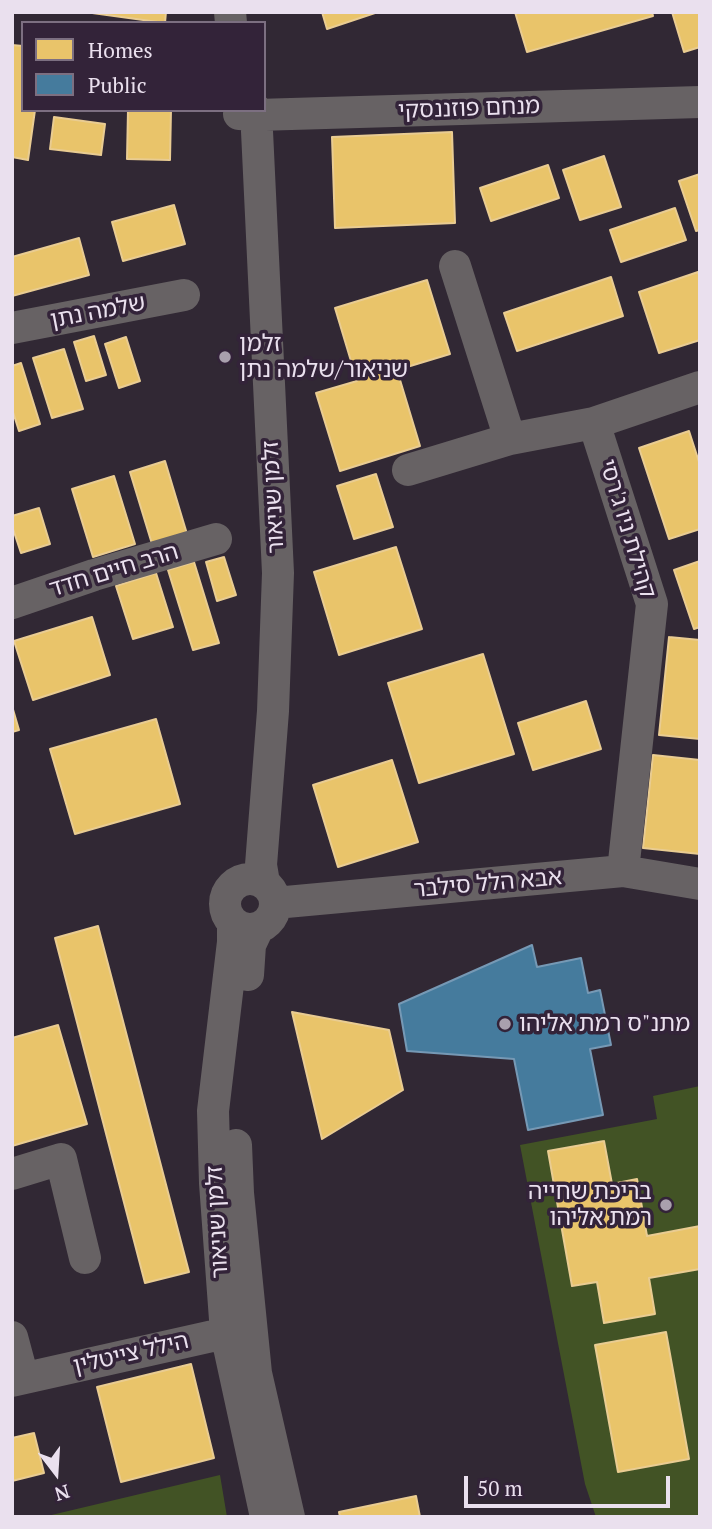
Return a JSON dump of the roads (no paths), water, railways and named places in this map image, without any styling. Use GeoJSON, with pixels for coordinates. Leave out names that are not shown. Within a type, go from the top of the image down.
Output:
{"type":"FeatureCollection","features":[{"type":"Feature","properties":{"kind":"street","name":"מנחם פוזננסקי"},"geometry":{"type":"LineString","coordinates":[[266,112],[700,102]]}},
{"type":"Feature","properties":{"kind":"street","name":"זלמן שניאור"},"geometry":{"type":"LineString","coordinates":[[248,112],[278,573],[273,711],[261,865],[254,904],[235,1112],[238,1332],[265,1517]]}},
{"type":"Feature","properties":{"kind":"street"},"geometry":{"type":"LineString","coordinates":[[455,266],[510,439]]}},
{"type":"Feature","properties":{"kind":"street","name":"שלמה נתן"},"geometry":{"type":"LineString","coordinates":[[12,328],[184,295]]}},
{"type":"Feature","properties":{"kind":"street"},"geometry":{"type":"LineString","coordinates":[[408,470],[510,439],[594,423],[700,387]]}},
{"type":"Feature","properties":{"kind":"street","name":"קהילת ניו ג'רסי"},"geometry":{"type":"LineString","coordinates":[[594,423],[652,604],[623,871]]}},
{"type":"Feature","properties":{"kind":"street","name":"הרב חיים חדד"},"geometry":{"type":"LineString","coordinates":[[12,603],[94,575],[216,539]]}},
{"type":"Feature","properties":{"kind":"street","name":"אבא הלל סילבר"},"geometry":{"type":"LineString","coordinates":[[254,904],[623,871],[700,884]]}},
{"type":"Feature","properties":{"kind":"street"},"geometry":{"type":"LineString","coordinates":[[12,1174],[61,1159],[85,1258]]}},
{"type":"Feature","properties":{"kind":"street","name":"זלמן שניאור"},"geometry":{"type":"LineString","coordinates":[[238,1332],[257,1373],[289,1517]]}},
{"type":"Feature","properties":{"kind":"street","name":"הילל צייטלין"},"geometry":{"type":"LineString","coordinates":[[18,1380],[238,1332]]}},
{"type":"Feature","properties":{"kind":"street"},"geometry":{"type":"LineString","coordinates":[[12,1337],[18,1380]]}},
{"type":"Feature","properties":{"kind":"place","name":"זלמן שניאור/שלמה נתן"},"geometry":{"type":"Point","coordinates":[225,357]}},
{"type":"Feature","properties":{"kind":"place","name":"מתנ\"ס רמת אליהו"},"geometry":{"type":"Point","coordinates":[505,1024]}},
{"type":"Feature","properties":{"kind":"place","name":"בריכת שחייה רמת אליהו"},"geometry":{"type":"Point","coordinates":[666,1205]}}]}
